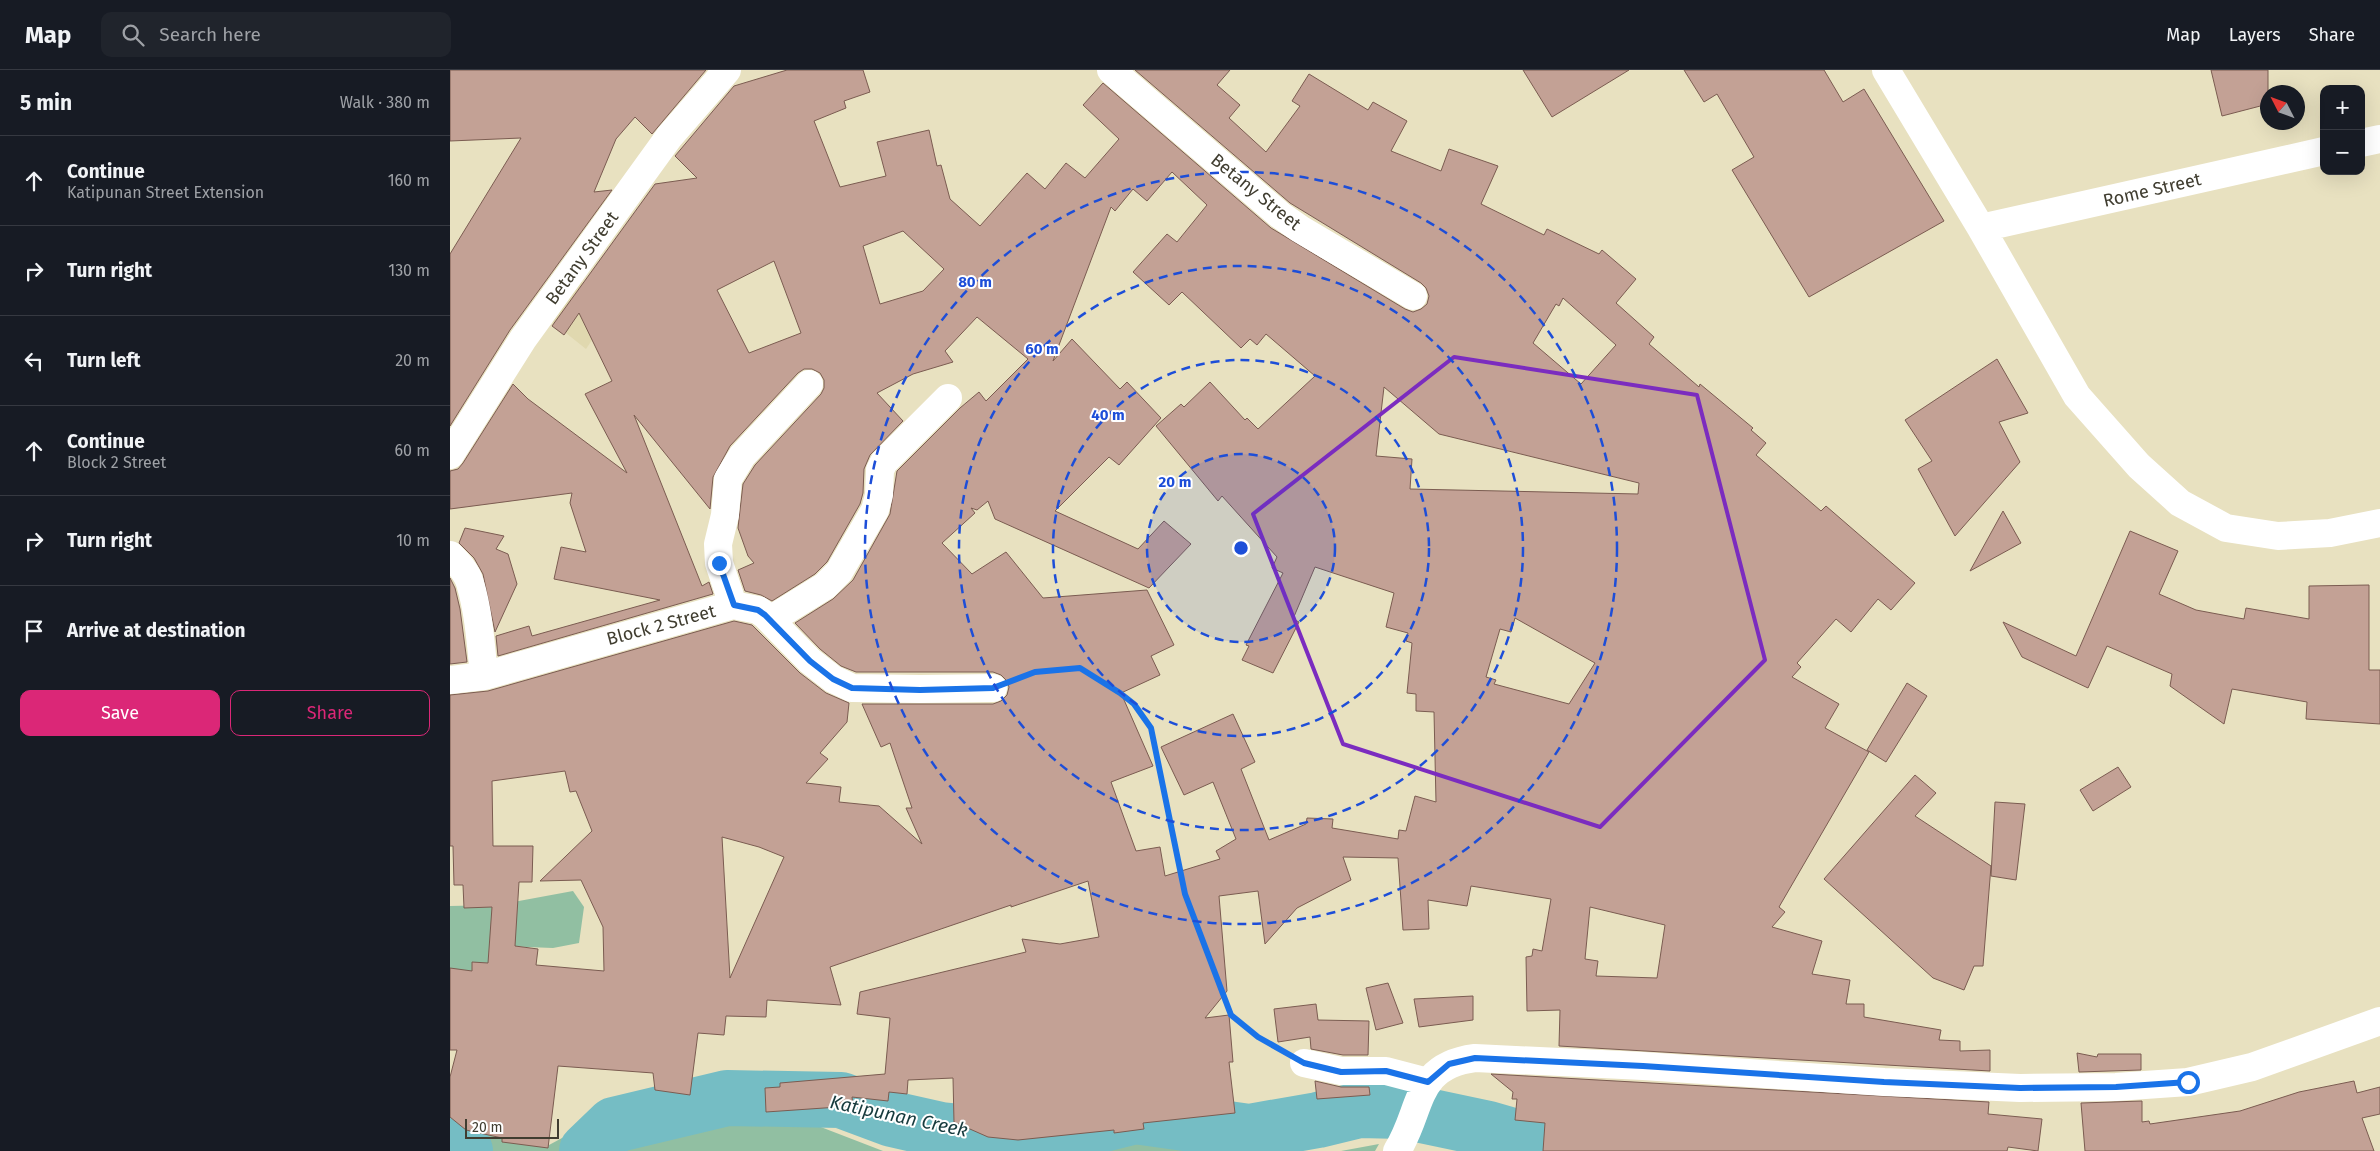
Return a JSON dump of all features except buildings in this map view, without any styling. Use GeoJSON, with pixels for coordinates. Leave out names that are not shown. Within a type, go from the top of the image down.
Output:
{"type":"FeatureCollection","features":[{"type":"Feature","properties":{"kind":"street","name":"Betany Street"},"geometry":{"type":"LineString","coordinates":[[450,455],[529,331],[669,138],[727,70]]}},
{"type":"Feature","properties":{"kind":"street","name":"Betany Street"},"geometry":{"type":"LineString","coordinates":[[1112,70],[1280,215],[1300,229],[1413,296]]}},
{"type":"Feature","properties":{"kind":"street"},"geometry":{"type":"LineString","coordinates":[[1886,70],[1981,228],[2077,396],[2139,466],[2180,503],[2226,528],[2278,536],[2330,533],[2380,523]]}},
{"type":"Feature","properties":{"kind":"street"},"geometry":{"type":"LineString","coordinates":[[2365,142],[2380,139]]}},
{"type":"Feature","properties":{"kind":"street","name":"Rome Street"},"geometry":{"type":"LineString","coordinates":[[1981,228],[2320,152]]}},
{"type":"Feature","properties":{"kind":"street"},"geometry":{"type":"LineString","coordinates":[[734,605],[719,563],[718,544],[725,514],[728,479],[742,456],[809,384]]}},
{"type":"Feature","properties":{"kind":"street"},"geometry":{"type":"LineString","coordinates":[[770,620],[825,586],[839,572],[876,510],[879,496],[880,470],[884,462],[948,398]]}},
{"type":"Feature","properties":{"kind":"street"},"geometry":{"type":"LineString","coordinates":[[450,555],[463,570],[470,582],[479,632],[484,676],[450,680]]}},
{"type":"Feature","properties":{"kind":"street","name":"Block 2 Street"},"geometry":{"type":"LineString","coordinates":[[484,676],[734,605],[758,610],[810,661],[833,679],[852,688],[920,690],[993,688]]}},
{"type":"Feature","properties":{"kind":"street"},"geometry":{"type":"LineString","coordinates":[[1401,1144],[1423,1091],[1449,1064],[1475,1058],[2020,1088],[2116,1087],[2188,1082],[2252,1067],[2380,1021]]}},
{"type":"Feature","properties":{"kind":"street"},"geometry":{"type":"LineString","coordinates":[[1304,1063],[1341,1072],[1386,1071],[1423,1091]]}},
{"type":"Feature","properties":{"kind":"path"},"geometry":{"type":"LineString","coordinates":[[993,688],[1035,672],[1080,668],[1134,704],[1151,728],[1185,894],[1231,1015],[1258,1037],[1304,1063]]}},
{"type":"Feature","properties":{"kind":"highlighted area"},"geometry":{"type":"Polygon","coordinates":[[[1454,357],[1697,395],[1765,660],[1600,827],[1343,744],[1253,514],[1454,357]]]}},
{"type":"Feature","properties":{"kind":"shaded area"},"geometry":{"type":"Polygon","coordinates":[[[578,280],[618,301],[586,349],[551,321],[578,280]]]}},
{"type":"Feature","properties":{"kind":"green space"},"geometry":{"type":"Polygon","coordinates":[[[573,891],[584,907],[579,943],[553,948],[501,946],[497,979],[450,974],[450,906],[497,905],[573,891]]]}},
{"type":"Feature","properties":{"kind":"green space"},"geometry":{"type":"Polygon","coordinates":[[[450,1112],[519,1127],[549,1145],[601,1117],[800,1119],[883,1151],[450,1151],[450,1112]]]}},
{"type":"Feature","properties":{"kind":"green space"},"geometry":{"type":"Polygon","coordinates":[[[1132,1128],[1266,1144],[1265,1151],[1105,1151],[1132,1128]]]}},
{"type":"Feature","properties":{"kind":"green space"},"geometry":{"type":"Polygon","coordinates":[[[1379,1144],[1375,1151],[1341,1151],[1379,1144]]]}},
{"type":"Feature","properties":{"kind":"waterway","name":"Katipunan Creek"},"geometry":{"type":"LineString","coordinates":[[587,1151],[614,1125],[727,1098],[841,1100],[892,1119],[941,1130],[1040,1140],[1135,1116],[1249,1132],[1318,1120],[1359,1110],[1403,1111],[1488,1129],[1564,1151]]}},
{"type":"Feature","properties":{"kind":"waterway"},"geometry":{"type":"LineString","coordinates":[[602,1151],[614,1125]]}},
{"type":"Feature","properties":{"kind":"waterway"},"geometry":{"type":"LineString","coordinates":[[450,1142],[465,1151]]}},
{"type":"Feature","properties":{"kind":"route"},"geometry":{"type":"LineString","coordinates":[[719,563],[734,605],[758,610],[810,661],[833,679],[852,688],[920,690],[993,688],[1035,672],[1080,668],[1134,704],[1151,728],[1185,894],[1231,1015],[1258,1037],[1304,1063],[1341,1072],[1386,1071],[1428,1082],[1449,1064],[1475,1058],[2020,1088],[2116,1087],[2188,1082]]}}]}
